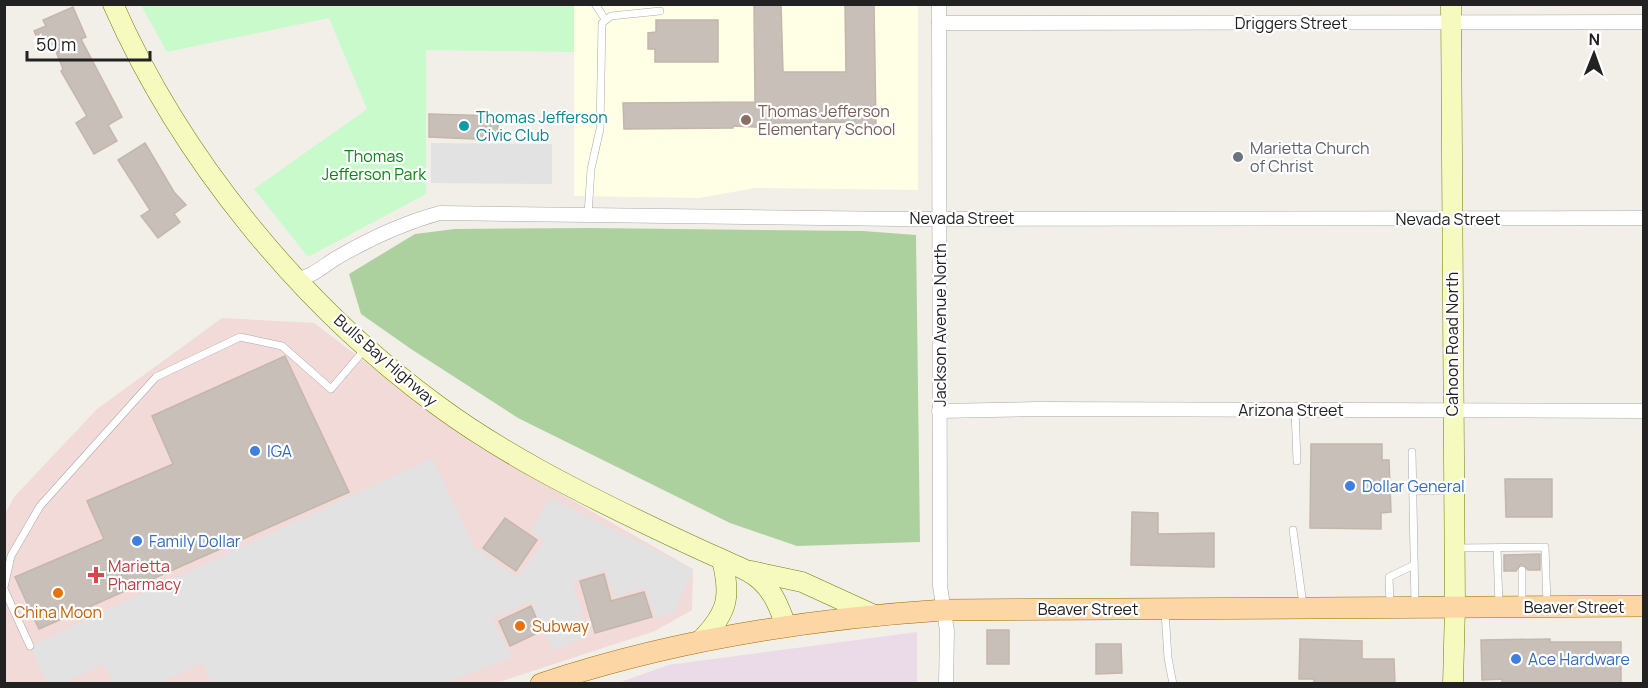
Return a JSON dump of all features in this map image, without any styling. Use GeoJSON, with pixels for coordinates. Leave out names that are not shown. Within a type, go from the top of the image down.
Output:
{"type":"FeatureCollection","features":[{"type":"Feature","properties":{"kind":"main road","name":"Bulls Bay Highway"},"geometry":{"type":"LineString","coordinates":[[113,4],[154,82],[210,174],[282,264],[367,347],[438,405],[486,438],[600,502],[748,570],[774,596],[786,625]]}},
{"type":"Feature","properties":{"kind":"main road","name":"Cahoon Road North"},"geometry":{"type":"LineString","coordinates":[[1452,14],[1451,219],[1455,607],[1453,684]]}},
{"type":"Feature","properties":{"kind":"main road"},"geometry":{"type":"LineString","coordinates":[[702,639],[725,610],[727,580],[722,560]]}},
{"type":"Feature","properties":{"kind":"main road"},"geometry":{"type":"LineString","coordinates":[[748,570],[802,582],[872,614]]}},
{"type":"Feature","properties":{"kind":"main road","name":"Beaver Street"},"geometry":{"type":"LineString","coordinates":[[541,684],[702,639],[872,614],[944,610],[1644,606]]}},
{"type":"Feature","properties":{"kind":"street","name":"Jackson Avenue North"},"geometry":{"type":"LineString","coordinates":[[939,4],[940,585],[947,631],[946,684]]}},
{"type":"Feature","properties":{"kind":"street","name":"Driggers Street"},"geometry":{"type":"LineString","coordinates":[[939,23],[1452,14],[1644,22]]}},
{"type":"Feature","properties":{"kind":"street","name":"Nevada Street"},"geometry":{"type":"LineString","coordinates":[[298,279],[310,276],[336,257],[389,229],[440,213],[940,218],[1644,218]]}},
{"type":"Feature","properties":{"kind":"street","name":"Arizona Street"},"geometry":{"type":"LineString","coordinates":[[939,411],[1037,408],[1644,411]]}},
{"type":"Feature","properties":{"kind":"lane"},"geometry":{"type":"LineString","coordinates":[[595,4],[605,19]]}},
{"type":"Feature","properties":{"kind":"lane"},"geometry":{"type":"LineString","coordinates":[[605,19],[660,11]]}},
{"type":"Feature","properties":{"kind":"lane"},"geometry":{"type":"LineString","coordinates":[[588,215],[591,169],[600,129],[602,23],[605,19]]}},
{"type":"Feature","properties":{"kind":"lane"},"geometry":{"type":"LineString","coordinates":[[30,646],[4,588],[11,556],[40,506],[156,377],[240,337],[282,346],[331,388],[367,347]]}},
{"type":"Feature","properties":{"kind":"lane"},"geometry":{"type":"LineString","coordinates":[[1295,410],[1297,461]]}},
{"type":"Feature","properties":{"kind":"lane"},"geometry":{"type":"LineString","coordinates":[[1413,452],[1414,607]]}},
{"type":"Feature","properties":{"kind":"lane"},"geometry":{"type":"LineString","coordinates":[[1414,491],[1453,491]]}},
{"type":"Feature","properties":{"kind":"lane"},"geometry":{"type":"LineString","coordinates":[[1293,530],[1303,608]]}},
{"type":"Feature","properties":{"kind":"lane"},"geometry":{"type":"LineString","coordinates":[[1454,549],[1497,548],[1521,551],[1545,547],[1547,606]]}},
{"type":"Feature","properties":{"kind":"lane"},"geometry":{"type":"LineString","coordinates":[[1497,548],[1499,607]]}},
{"type":"Feature","properties":{"kind":"lane"},"geometry":{"type":"LineString","coordinates":[[1390,607],[1389,577],[1414,565]]}},
{"type":"Feature","properties":{"kind":"lane"},"geometry":{"type":"LineString","coordinates":[[1522,570],[1522,607]]}},
{"type":"Feature","properties":{"kind":"lane"},"geometry":{"type":"LineString","coordinates":[[1164,608],[1168,658],[1173,684]]}},
{"type":"Feature","properties":{"kind":"shaded area","name":"Thomas Jefferson Elementary School"},"geometry":{"type":"Polygon","coordinates":[[[574,5],[918,5],[918,190],[755,188],[699,198],[574,196],[574,5]]]}},
{"type":"Feature","properties":{"kind":"shaded area"},"geometry":{"type":"Polygon","coordinates":[[[431,143],[552,144],[552,184],[431,183],[431,143]]]}},
{"type":"Feature","properties":{"kind":"shaded area"},"geometry":{"type":"Polygon","coordinates":[[[222,318],[314,323],[477,446],[693,569],[692,610],[655,631],[496,683],[5,683],[4,516],[14,497],[97,409],[222,318]]]}},
{"type":"Feature","properties":{"kind":"shaded area"},"geometry":{"type":"Polygon","coordinates":[[[432,458],[474,546],[517,577],[545,541],[531,530],[550,498],[693,569],[674,613],[655,618],[646,587],[614,597],[605,570],[572,582],[589,635],[553,651],[531,601],[492,618],[512,657],[445,683],[211,683],[202,663],[158,683],[113,683],[104,664],[62,683],[47,683],[30,646],[432,458]]]}},
{"type":"Feature","properties":{"kind":"shaded area"},"geometry":{"type":"Polygon","coordinates":[[[917,632],[917,683],[618,683],[668,665],[917,632]]]}},
{"type":"Feature","properties":{"kind":"green space","name":"Thomas Jefferson Park"},"geometry":{"type":"Polygon","coordinates":[[[141,5],[574,5],[574,52],[426,50],[426,194],[308,257],[254,189],[367,109],[329,18],[167,52],[141,5]]]}},
{"type":"Feature","properties":{"kind":"green space"},"geometry":{"type":"Polygon","coordinates":[[[455,229],[863,231],[916,235],[920,542],[797,546],[730,523],[518,418],[411,349],[361,314],[349,274],[415,234],[455,229]]]}},
{"type":"Feature","properties":{"kind":"building"},"geometry":{"type":"Polygon","coordinates":[[[754,4],[781,4],[783,72],[846,72],[845,4],[874,4],[876,126],[854,127],[853,122],[775,123],[775,128],[733,126],[733,128],[624,129],[623,103],[755,102],[754,4]]]}},
{"type":"Feature","properties":{"kind":"building"},"geometry":{"type":"Polygon","coordinates":[[[73,7],[86,37],[81,39],[122,117],[108,125],[117,141],[94,154],[76,123],[87,116],[61,71],[63,69],[53,44],[42,49],[34,31],[46,26],[43,20],[73,7]]]}},
{"type":"Feature","properties":{"kind":"building"},"geometry":{"type":"Polygon","coordinates":[[[656,20],[718,20],[718,62],[655,62],[655,49],[648,49],[648,33],[656,32],[656,20]]]}},
{"type":"Feature","properties":{"kind":"building","name":"Thomas Jefferson Civic Club"},"geometry":{"type":"Polygon","coordinates":[[[429,114],[498,116],[498,140],[429,137],[429,114]]]}},
{"type":"Feature","properties":{"kind":"building"},"geometry":{"type":"Polygon","coordinates":[[[145,143],[174,192],[186,205],[174,214],[180,222],[158,238],[141,216],[150,210],[118,160],[145,143]]]}},
{"type":"Feature","properties":{"kind":"building"},"geometry":{"type":"Polygon","coordinates":[[[285,356],[349,492],[39,629],[15,577],[104,539],[87,501],[173,464],[152,416],[285,356]]]}},
{"type":"Feature","properties":{"kind":"building","name":"Dollar General"},"geometry":{"type":"Polygon","coordinates":[[[1311,444],[1382,444],[1382,460],[1389,460],[1391,512],[1381,513],[1381,529],[1310,528],[1311,444]]]}},
{"type":"Feature","properties":{"kind":"building"},"geometry":{"type":"Polygon","coordinates":[[[1505,479],[1552,479],[1552,517],[1506,517],[1505,479]]]}},
{"type":"Feature","properties":{"kind":"building"},"geometry":{"type":"Polygon","coordinates":[[[1132,512],[1158,513],[1158,534],[1214,533],[1214,567],[1131,565],[1132,512]]]}},
{"type":"Feature","properties":{"kind":"building"},"geometry":{"type":"Polygon","coordinates":[[[505,518],[537,540],[516,571],[483,548],[505,518]]]}},
{"type":"Feature","properties":{"kind":"building"},"geometry":{"type":"Polygon","coordinates":[[[1540,554],[1540,570],[1528,570],[1521,564],[1516,571],[1504,571],[1504,555],[1540,554]]]}},
{"type":"Feature","properties":{"kind":"building"},"geometry":{"type":"Polygon","coordinates":[[[604,574],[611,601],[644,592],[652,617],[595,633],[580,581],[604,574]]]}},
{"type":"Feature","properties":{"kind":"building","name":"Subway"},"geometry":{"type":"Polygon","coordinates":[[[531,606],[542,631],[510,646],[499,621],[531,606]]]}},
{"type":"Feature","properties":{"kind":"building"},"geometry":{"type":"Polygon","coordinates":[[[987,630],[1009,630],[1009,664],[987,664],[987,630]]]}},
{"type":"Feature","properties":{"kind":"building"},"geometry":{"type":"Polygon","coordinates":[[[1300,639],[1362,641],[1362,659],[1394,659],[1395,684],[1314,684],[1314,679],[1299,679],[1300,639]]]}},
{"type":"Feature","properties":{"kind":"building"},"geometry":{"type":"Polygon","coordinates":[[[1550,639],[1550,642],[1621,642],[1621,684],[1502,684],[1502,679],[1482,680],[1481,640],[1550,639]]]}},
{"type":"Feature","properties":{"kind":"building"},"geometry":{"type":"Polygon","coordinates":[[[1096,644],[1121,644],[1122,673],[1096,674],[1096,644]]]}},
{"type":"Feature","properties":{"kind":"place","name":"Thomas Jefferson Elementary School"},"geometry":{"type":"Point","coordinates":[746,120]}},
{"type":"Feature","properties":{"kind":"place","name":"Thomas Jefferson Civic Club"},"geometry":{"type":"Point","coordinates":[464,126]}},
{"type":"Feature","properties":{"kind":"place","name":"Marietta Church of Christ"},"geometry":{"type":"Point","coordinates":[1238,157]}},
{"type":"Feature","properties":{"kind":"place","name":"IGA"},"geometry":{"type":"Point","coordinates":[255,451]}},
{"type":"Feature","properties":{"kind":"place","name":"Dollar General"},"geometry":{"type":"Point","coordinates":[1350,486]}},
{"type":"Feature","properties":{"kind":"place","name":"Family Dollar"},"geometry":{"type":"Point","coordinates":[137,541]}},
{"type":"Feature","properties":{"kind":"place","name":"Marietta Pharmacy"},"geometry":{"type":"Point","coordinates":[96,575]}},
{"type":"Feature","properties":{"kind":"place","name":"China Moon"},"geometry":{"type":"Point","coordinates":[58,593]}},
{"type":"Feature","properties":{"kind":"place","name":"Subway"},"geometry":{"type":"Point","coordinates":[520,626]}},
{"type":"Feature","properties":{"kind":"place","name":"Ace Hardware"},"geometry":{"type":"Point","coordinates":[1516,659]}}]}
